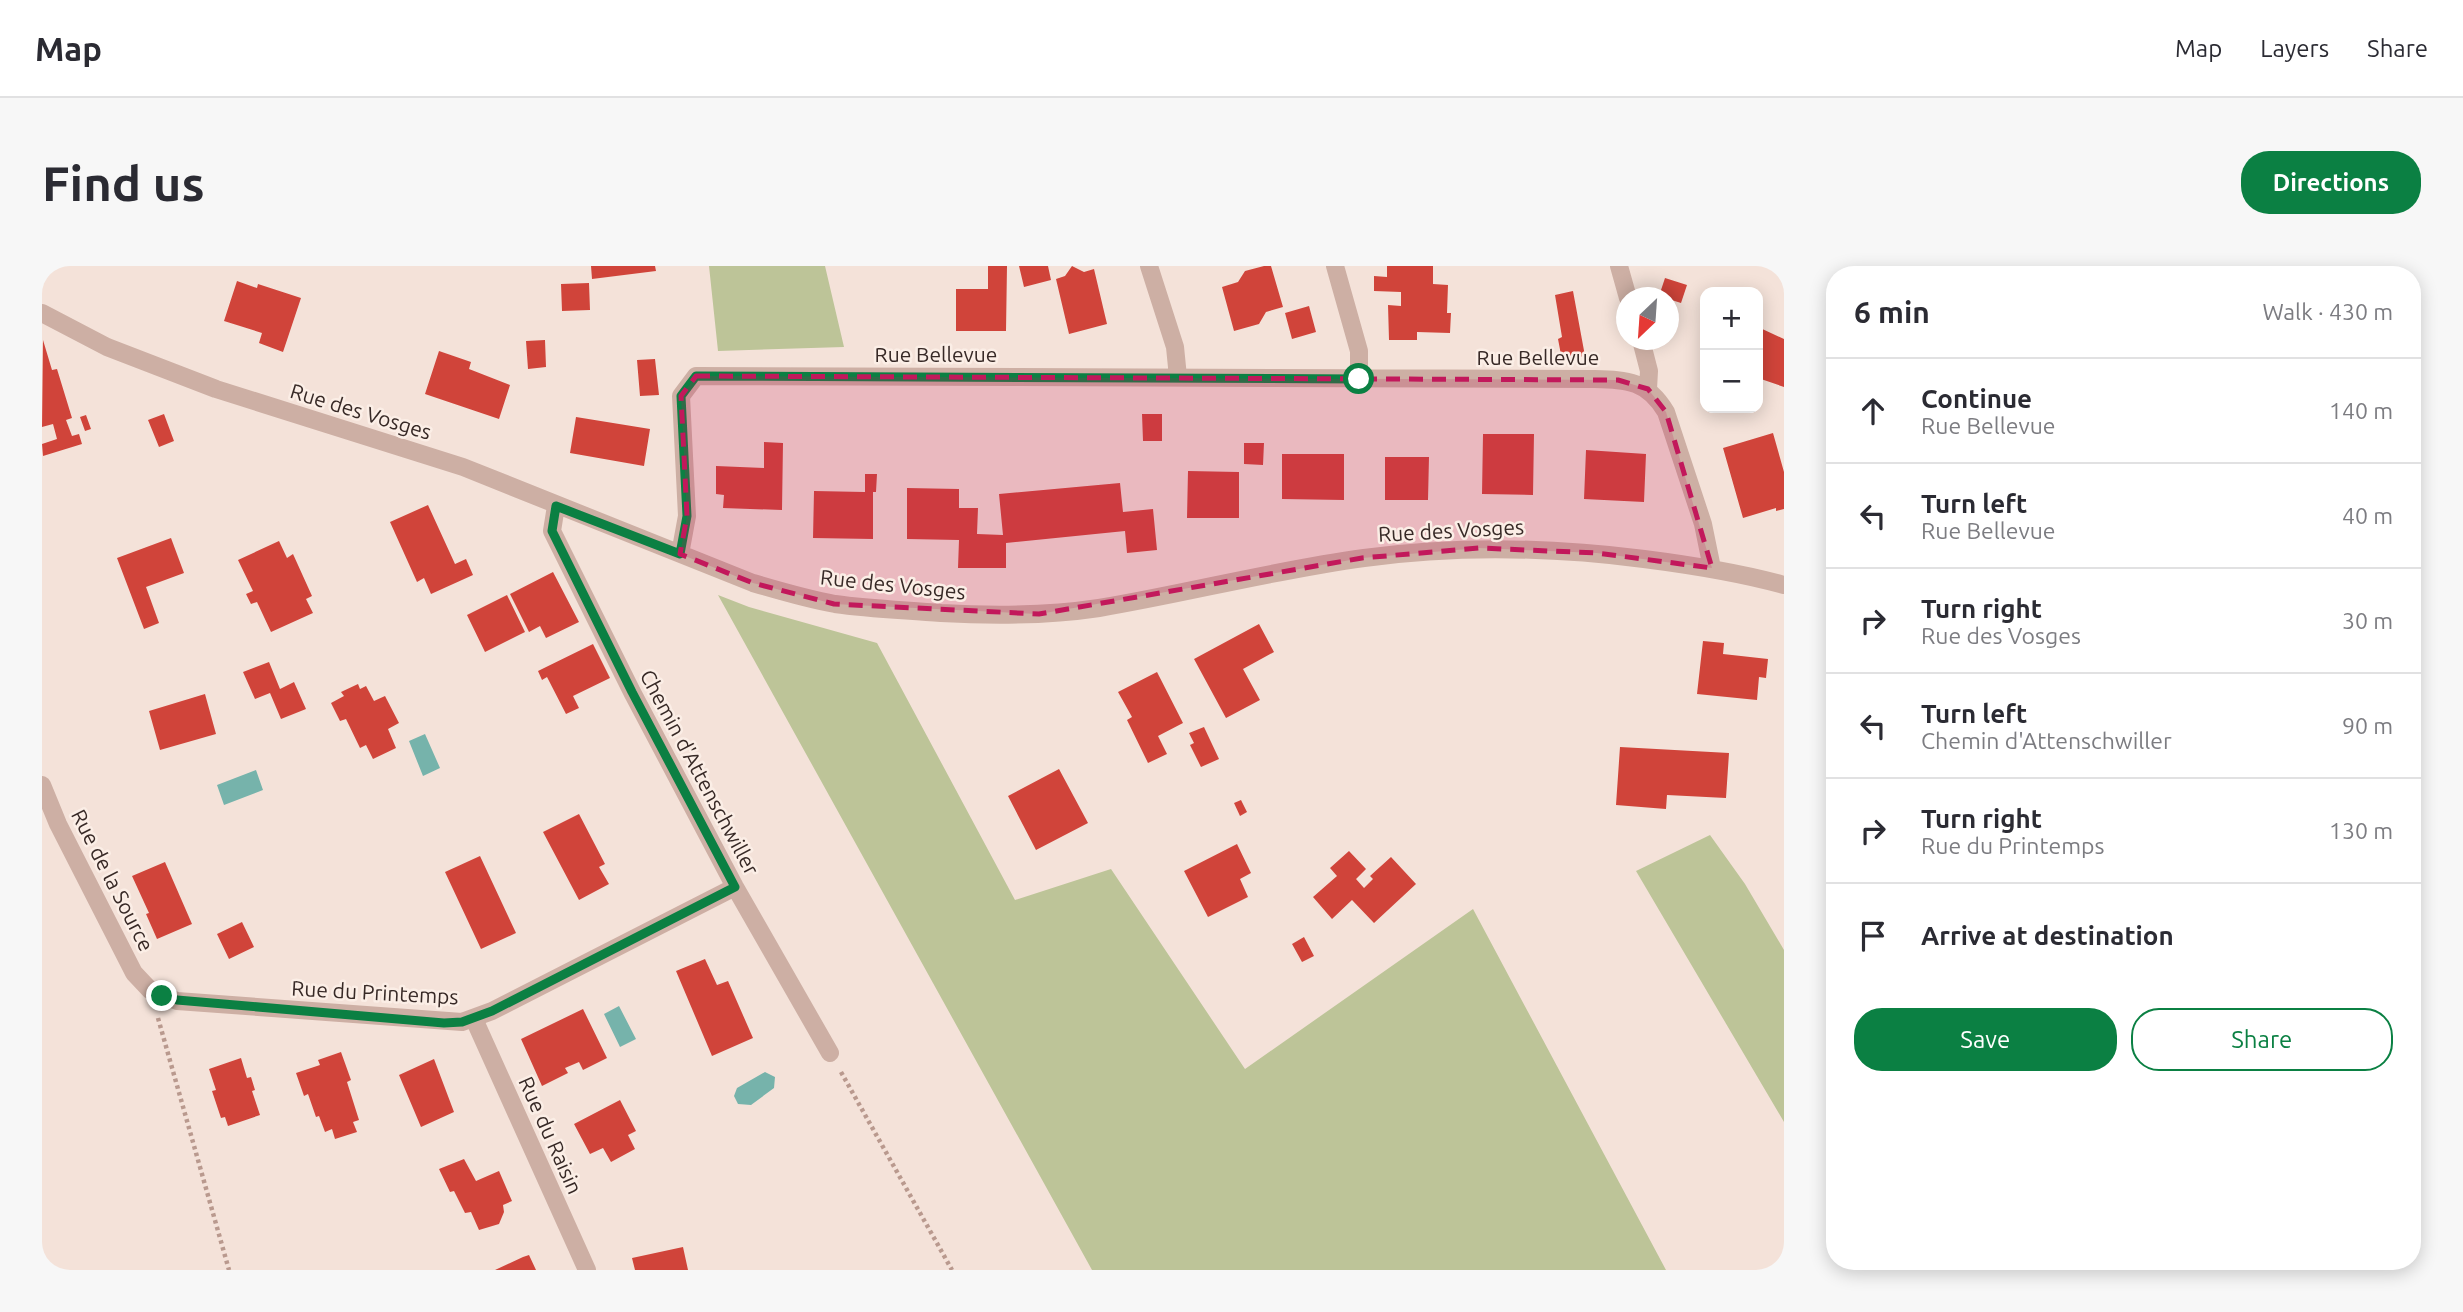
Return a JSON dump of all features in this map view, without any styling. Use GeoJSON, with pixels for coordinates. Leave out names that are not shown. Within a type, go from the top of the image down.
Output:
{"type":"FeatureCollection","features":[{"type":"Feature","properties":{"kind":"street"},"geometry":{"type":"LineString","coordinates":[[1149,266],[1175,347],[1178,377]]}},
{"type":"Feature","properties":{"kind":"street"},"geometry":{"type":"LineString","coordinates":[[1335,266],[1359,351],[1359,379]]}},
{"type":"Feature","properties":{"kind":"street"},"geometry":{"type":"LineString","coordinates":[[1619,266],[1625,287]]}},
{"type":"Feature","properties":{"kind":"street","name":"Rue des Vosges"},"geometry":{"type":"LineString","coordinates":[[42,313],[107,347],[216,389],[450,463],[753,583],[835,604],[995,616],[1098,608],[1363,558],[1421,551],[1529,548],[1597,553],[1712,568],[1784,585]]}},
{"type":"Feature","properties":{"kind":"street"},"geometry":{"type":"LineString","coordinates":[[1644,350],[1649,372],[1648,388],[1666,412],[1703,524],[1712,568]]}},
{"type":"Feature","properties":{"kind":"street","name":"Rue Bellevue"},"geometry":{"type":"LineString","coordinates":[[680,554],[687,516],[681,396],[696,376],[1593,379],[1618,380],[1648,388]]}},
{"type":"Feature","properties":{"kind":"street","name":"Chemin d'Attenschwiller"},"geometry":{"type":"LineString","coordinates":[[556,506],[552,531],[632,692],[735,887],[830,1052]]}},
{"type":"Feature","properties":{"kind":"street","name":"Rue de la Source"},"geometry":{"type":"LineString","coordinates":[[42,785],[58,824],[134,973],[150,990]]}},
{"type":"Feature","properties":{"kind":"street","name":"Rue du Printemps"},"geometry":{"type":"LineString","coordinates":[[150,990],[177,1000],[444,1023],[462,1022],[492,1011],[735,887]]}},
{"type":"Feature","properties":{"kind":"street","name":"Rue du Raisin"},"geometry":{"type":"LineString","coordinates":[[474,1018],[587,1270]]}},
{"type":"Feature","properties":{"kind":"path"},"geometry":{"type":"LineString","coordinates":[[150,990],[229,1270]]}},
{"type":"Feature","properties":{"kind":"path"},"geometry":{"type":"LineString","coordinates":[[830,1052],[952,1270]]}},
{"type":"Feature","properties":{"kind":"highlighted area"},"geometry":{"type":"Polygon","coordinates":[[[696,376],[1618,380],[1648,389],[1666,412],[1712,568],[1597,553],[1479,548],[1362,558],[1039,614],[834,604],[753,583],[680,554],[687,516],[681,396],[696,376]]]}},
{"type":"Feature","properties":{"kind":"green space"},"geometry":{"type":"Polygon","coordinates":[[[709,266],[825,266],[844,347],[718,351],[709,266]]]}},
{"type":"Feature","properties":{"kind":"green space"},"geometry":{"type":"Polygon","coordinates":[[[718,595],[749,607],[877,643],[1015,900],[1111,869],[1245,1069],[1473,909],[1666,1270],[1092,1270],[718,595]]]}},
{"type":"Feature","properties":{"kind":"green space"},"geometry":{"type":"Polygon","coordinates":[[[1710,835],[1745,884],[1784,950],[1784,1122],[1636,871],[1710,835]]]}},
{"type":"Feature","properties":{"kind":"water"},"geometry":{"type":"Polygon","coordinates":[[[425,734],[440,768],[423,776],[409,741],[425,734]]]}},
{"type":"Feature","properties":{"kind":"water"},"geometry":{"type":"Polygon","coordinates":[[[256,770],[263,790],[224,805],[217,785],[256,770]]]}},
{"type":"Feature","properties":{"kind":"water"},"geometry":{"type":"Polygon","coordinates":[[[619,1006],[636,1039],[620,1047],[604,1014],[619,1006]]]}},
{"type":"Feature","properties":{"kind":"water"},"geometry":{"type":"Polygon","coordinates":[[[765,1072],[775,1077],[774,1088],[751,1105],[738,1104],[734,1096],[737,1088],[765,1072]]]}},
{"type":"Feature","properties":{"kind":"building"},"geometry":{"type":"Polygon","coordinates":[[[591,266],[655,266],[656,271],[592,279],[591,266]]]}},
{"type":"Feature","properties":{"kind":"building"},"geometry":{"type":"Polygon","coordinates":[[[988,266],[1007,266],[1006,331],[956,331],[956,289],[988,289],[988,266]]]}},
{"type":"Feature","properties":{"kind":"building"},"geometry":{"type":"Polygon","coordinates":[[[1019,266],[1048,266],[1051,280],[1024,287],[1019,266]]]}},
{"type":"Feature","properties":{"kind":"building"},"geometry":{"type":"Polygon","coordinates":[[[1072,266],[1084,272],[1094,269],[1107,324],[1069,334],[1056,279],[1065,276],[1072,266]]]}},
{"type":"Feature","properties":{"kind":"building"},"geometry":{"type":"Polygon","coordinates":[[[1271,266],[1283,307],[1266,312],[1259,324],[1234,331],[1222,287],[1238,282],[1245,271],[1271,266]]]}},
{"type":"Feature","properties":{"kind":"building"},"geometry":{"type":"Polygon","coordinates":[[[1387,266],[1433,266],[1433,284],[1448,285],[1447,313],[1451,313],[1450,333],[1417,332],[1417,340],[1389,340],[1388,305],[1401,306],[1401,292],[1374,291],[1374,276],[1387,277],[1387,266]]]}},
{"type":"Feature","properties":{"kind":"building"},"geometry":{"type":"Polygon","coordinates":[[[1665,278],[1687,285],[1681,303],[1679,287],[1662,287],[1665,278]]]}},
{"type":"Feature","properties":{"kind":"building"},"geometry":{"type":"Polygon","coordinates":[[[237,281],[257,288],[258,284],[301,298],[283,352],[259,343],[262,333],[224,321],[237,281]]]}},
{"type":"Feature","properties":{"kind":"building"},"geometry":{"type":"Polygon","coordinates":[[[589,283],[590,310],[562,311],[561,284],[589,283]]]}},
{"type":"Feature","properties":{"kind":"building"},"geometry":{"type":"Polygon","coordinates":[[[1573,291],[1585,356],[1562,360],[1558,339],[1562,337],[1555,295],[1573,291]]]}},
{"type":"Feature","properties":{"kind":"building"},"geometry":{"type":"Polygon","coordinates":[[[1309,306],[1316,332],[1292,339],[1285,313],[1309,306]]]}},
{"type":"Feature","properties":{"kind":"building"},"geometry":{"type":"Polygon","coordinates":[[[1763,329],[1784,339],[1784,387],[1763,380],[1763,329]]]}},
{"type":"Feature","properties":{"kind":"building"},"geometry":{"type":"Polygon","coordinates":[[[43,340],[52,370],[57,369],[72,418],[66,420],[72,436],[79,434],[82,444],[43,456],[42,444],[57,439],[53,424],[42,427],[43,340]]]}},
{"type":"Feature","properties":{"kind":"building"},"geometry":{"type":"Polygon","coordinates":[[[545,340],[546,367],[528,369],[526,341],[545,340]]]}},
{"type":"Feature","properties":{"kind":"building"},"geometry":{"type":"Polygon","coordinates":[[[439,351],[471,362],[469,369],[510,385],[499,419],[425,394],[439,351]]]}},
{"type":"Feature","properties":{"kind":"building"},"geometry":{"type":"Polygon","coordinates":[[[655,359],[659,395],[640,396],[637,360],[655,359]]]}},
{"type":"Feature","properties":{"kind":"building"},"geometry":{"type":"Polygon","coordinates":[[[164,414],[174,441],[159,447],[148,420],[164,414]]]}},
{"type":"Feature","properties":{"kind":"building"},"geometry":{"type":"Polygon","coordinates":[[[1142,414],[1162,414],[1162,441],[1143,441],[1142,414]]]}},
{"type":"Feature","properties":{"kind":"building"},"geometry":{"type":"Polygon","coordinates":[[[86,415],[91,429],[85,431],[80,417],[86,415]]]}},
{"type":"Feature","properties":{"kind":"building"},"geometry":{"type":"Polygon","coordinates":[[[576,417],[650,429],[644,466],[570,453],[576,417]]]}},
{"type":"Feature","properties":{"kind":"building"},"geometry":{"type":"Polygon","coordinates":[[[1773,433],[1784,472],[1784,509],[1776,511],[1776,508],[1743,518],[1723,448],[1773,433]]]}},
{"type":"Feature","properties":{"kind":"building"},"geometry":{"type":"Polygon","coordinates":[[[1483,434],[1534,434],[1533,495],[1482,494],[1483,434]]]}},
{"type":"Feature","properties":{"kind":"building"},"geometry":{"type":"Polygon","coordinates":[[[764,442],[783,443],[782,510],[723,508],[724,495],[716,494],[716,466],[764,468],[764,442]]]}},
{"type":"Feature","properties":{"kind":"building"},"geometry":{"type":"Polygon","coordinates":[[[1244,443],[1264,443],[1263,465],[1244,464],[1244,443]]]}},
{"type":"Feature","properties":{"kind":"building"},"geometry":{"type":"Polygon","coordinates":[[[1586,450],[1646,454],[1644,502],[1584,499],[1586,450]]]}},
{"type":"Feature","properties":{"kind":"building"},"geometry":{"type":"Polygon","coordinates":[[[1282,454],[1344,454],[1344,500],[1282,499],[1282,454]]]}},
{"type":"Feature","properties":{"kind":"building"},"geometry":{"type":"Polygon","coordinates":[[[1385,457],[1429,457],[1428,500],[1385,500],[1385,457]]]}},
{"type":"Feature","properties":{"kind":"building"},"geometry":{"type":"Polygon","coordinates":[[[1188,471],[1239,472],[1239,518],[1187,518],[1188,471]]]}},
{"type":"Feature","properties":{"kind":"building"},"geometry":{"type":"Polygon","coordinates":[[[865,474],[877,474],[876,492],[873,492],[873,539],[813,538],[814,491],[865,492],[865,474]]]}},
{"type":"Feature","properties":{"kind":"building"},"geometry":{"type":"Polygon","coordinates":[[[1120,483],[1123,512],[1153,509],[1157,550],[1127,553],[1125,531],[1006,543],[1006,568],[958,568],[959,540],[907,539],[907,488],[959,489],[959,508],[978,508],[977,534],[1003,535],[999,494],[1120,483]]]}},
{"type":"Feature","properties":{"kind":"building"},"geometry":{"type":"Polygon","coordinates":[[[428,505],[455,564],[466,559],[473,575],[431,594],[424,578],[417,582],[390,522],[428,505]]]}},
{"type":"Feature","properties":{"kind":"building"},"geometry":{"type":"Polygon","coordinates":[[[171,538],[184,573],[146,587],[159,623],[144,629],[117,558],[171,538]]]}},
{"type":"Feature","properties":{"kind":"building"},"geometry":{"type":"Polygon","coordinates":[[[279,541],[287,558],[293,554],[312,596],[306,599],[313,613],[271,632],[257,602],[251,604],[246,594],[253,591],[238,560],[279,541]]]}},
{"type":"Feature","properties":{"kind":"building"},"geometry":{"type":"Polygon","coordinates":[[[553,572],[579,622],[546,638],[540,626],[529,632],[510,594],[553,572]]]}},
{"type":"Feature","properties":{"kind":"building"},"geometry":{"type":"Polygon","coordinates":[[[507,595],[525,632],[485,652],[467,615],[507,595]]]}},
{"type":"Feature","properties":{"kind":"building"},"geometry":{"type":"Polygon","coordinates":[[[1259,624],[1274,652],[1243,669],[1260,700],[1226,718],[1194,659],[1259,624]]]}},
{"type":"Feature","properties":{"kind":"building"},"geometry":{"type":"Polygon","coordinates":[[[1703,641],[1724,643],[1723,654],[1768,659],[1766,678],[1759,677],[1757,700],[1697,694],[1703,641]]]}},
{"type":"Feature","properties":{"kind":"building"},"geometry":{"type":"Polygon","coordinates":[[[593,644],[610,678],[573,696],[579,708],[566,714],[547,677],[542,680],[538,671],[593,644]]]}},
{"type":"Feature","properties":{"kind":"building"},"geometry":{"type":"Polygon","coordinates":[[[269,662],[280,689],[294,682],[306,709],[281,719],[270,693],[255,699],[243,672],[269,662]]]}},
{"type":"Feature","properties":{"kind":"building"},"geometry":{"type":"Polygon","coordinates":[[[1157,672],[1183,723],[1158,736],[1167,754],[1148,763],[1127,720],[1132,717],[1118,692],[1157,672]]]}},
{"type":"Feature","properties":{"kind":"building"},"geometry":{"type":"Polygon","coordinates":[[[358,684],[360,689],[366,686],[374,701],[385,696],[399,723],[388,729],[396,748],[373,759],[366,745],[360,748],[346,719],[340,721],[331,703],[344,696],[341,692],[358,684]]]}},
{"type":"Feature","properties":{"kind":"building"},"geometry":{"type":"Polygon","coordinates":[[[205,694],[216,734],[160,750],[149,711],[205,694]]]}},
{"type":"Feature","properties":{"kind":"building"},"geometry":{"type":"Polygon","coordinates":[[[1204,727],[1219,759],[1201,767],[1190,745],[1194,743],[1189,733],[1204,727]]]}},
{"type":"Feature","properties":{"kind":"building"},"geometry":{"type":"Polygon","coordinates":[[[1620,747],[1729,753],[1726,798],[1667,795],[1666,809],[1616,805],[1620,747]]]}},
{"type":"Feature","properties":{"kind":"building"},"geometry":{"type":"Polygon","coordinates":[[[1059,769],[1088,823],[1036,850],[1008,796],[1059,769]]]}},
{"type":"Feature","properties":{"kind":"building"},"geometry":{"type":"Polygon","coordinates":[[[1241,800],[1247,812],[1240,816],[1234,803],[1241,800]]]}},
{"type":"Feature","properties":{"kind":"building"},"geometry":{"type":"Polygon","coordinates":[[[579,814],[605,864],[599,867],[609,884],[579,900],[543,832],[579,814]]]}},
{"type":"Feature","properties":{"kind":"building"},"geometry":{"type":"Polygon","coordinates":[[[1237,844],[1251,873],[1240,879],[1248,897],[1208,917],[1184,871],[1237,844]]]}},
{"type":"Feature","properties":{"kind":"building"},"geometry":{"type":"Polygon","coordinates":[[[1349,851],[1366,869],[1356,879],[1364,888],[1373,879],[1370,876],[1391,857],[1416,884],[1374,923],[1352,900],[1332,919],[1313,897],[1337,876],[1330,868],[1349,851]]]}},
{"type":"Feature","properties":{"kind":"building"},"geometry":{"type":"Polygon","coordinates":[[[480,856],[516,933],[481,949],[445,872],[480,856]]]}},
{"type":"Feature","properties":{"kind":"building"},"geometry":{"type":"Polygon","coordinates":[[[165,862],[192,924],[157,939],[146,914],[149,913],[132,876],[165,862]]]}},
{"type":"Feature","properties":{"kind":"building"},"geometry":{"type":"Polygon","coordinates":[[[242,922],[254,947],[229,959],[217,934],[242,922]]]}},
{"type":"Feature","properties":{"kind":"building"},"geometry":{"type":"Polygon","coordinates":[[[1304,937],[1314,956],[1302,962],[1292,944],[1304,937]]]}},
{"type":"Feature","properties":{"kind":"building"},"geometry":{"type":"Polygon","coordinates":[[[705,959],[717,985],[728,981],[753,1038],[712,1056],[676,971],[705,959]]]}},
{"type":"Feature","properties":{"kind":"building"},"geometry":{"type":"Polygon","coordinates":[[[583,1009],[607,1058],[583,1070],[579,1062],[565,1068],[568,1073],[542,1086],[521,1039],[583,1009]]]}},
{"type":"Feature","properties":{"kind":"building"},"geometry":{"type":"Polygon","coordinates":[[[341,1052],[351,1080],[347,1082],[359,1120],[353,1122],[357,1132],[335,1139],[332,1129],[325,1132],[319,1116],[316,1117],[308,1094],[304,1096],[296,1073],[320,1065],[318,1060],[341,1052]]]}},
{"type":"Feature","properties":{"kind":"building"},"geometry":{"type":"Polygon","coordinates":[[[241,1058],[247,1078],[251,1077],[255,1090],[252,1091],[260,1115],[228,1126],[225,1117],[221,1118],[212,1091],[216,1090],[209,1069],[241,1058]]]}},
{"type":"Feature","properties":{"kind":"building"},"geometry":{"type":"Polygon","coordinates":[[[434,1059],[454,1112],[421,1127],[399,1075],[434,1059]]]}},
{"type":"Feature","properties":{"kind":"building"},"geometry":{"type":"Polygon","coordinates":[[[620,1100],[636,1131],[628,1135],[635,1149],[611,1162],[603,1148],[590,1154],[574,1124],[620,1100]]]}},
{"type":"Feature","properties":{"kind":"building"},"geometry":{"type":"Polygon","coordinates":[[[464,1159],[476,1181],[499,1171],[512,1201],[503,1205],[504,1212],[499,1224],[479,1230],[471,1212],[465,1213],[454,1191],[450,1192],[439,1169],[464,1159]]]}},
{"type":"Feature","properties":{"kind":"building"},"geometry":{"type":"Polygon","coordinates":[[[683,1247],[688,1270],[635,1270],[632,1258],[683,1247]]]}},
{"type":"Feature","properties":{"kind":"building"},"geometry":{"type":"Polygon","coordinates":[[[529,1255],[536,1270],[495,1270],[523,1257],[529,1255]]]}},
{"type":"Feature","properties":{"kind":"route"},"geometry":{"type":"LineString","coordinates":[[162,996],[177,1000],[316,1013],[444,1023],[462,1022],[492,1011],[735,887],[632,692],[552,531],[556,506],[680,554],[687,516],[681,396],[696,376],[1359,379]]}}]}
